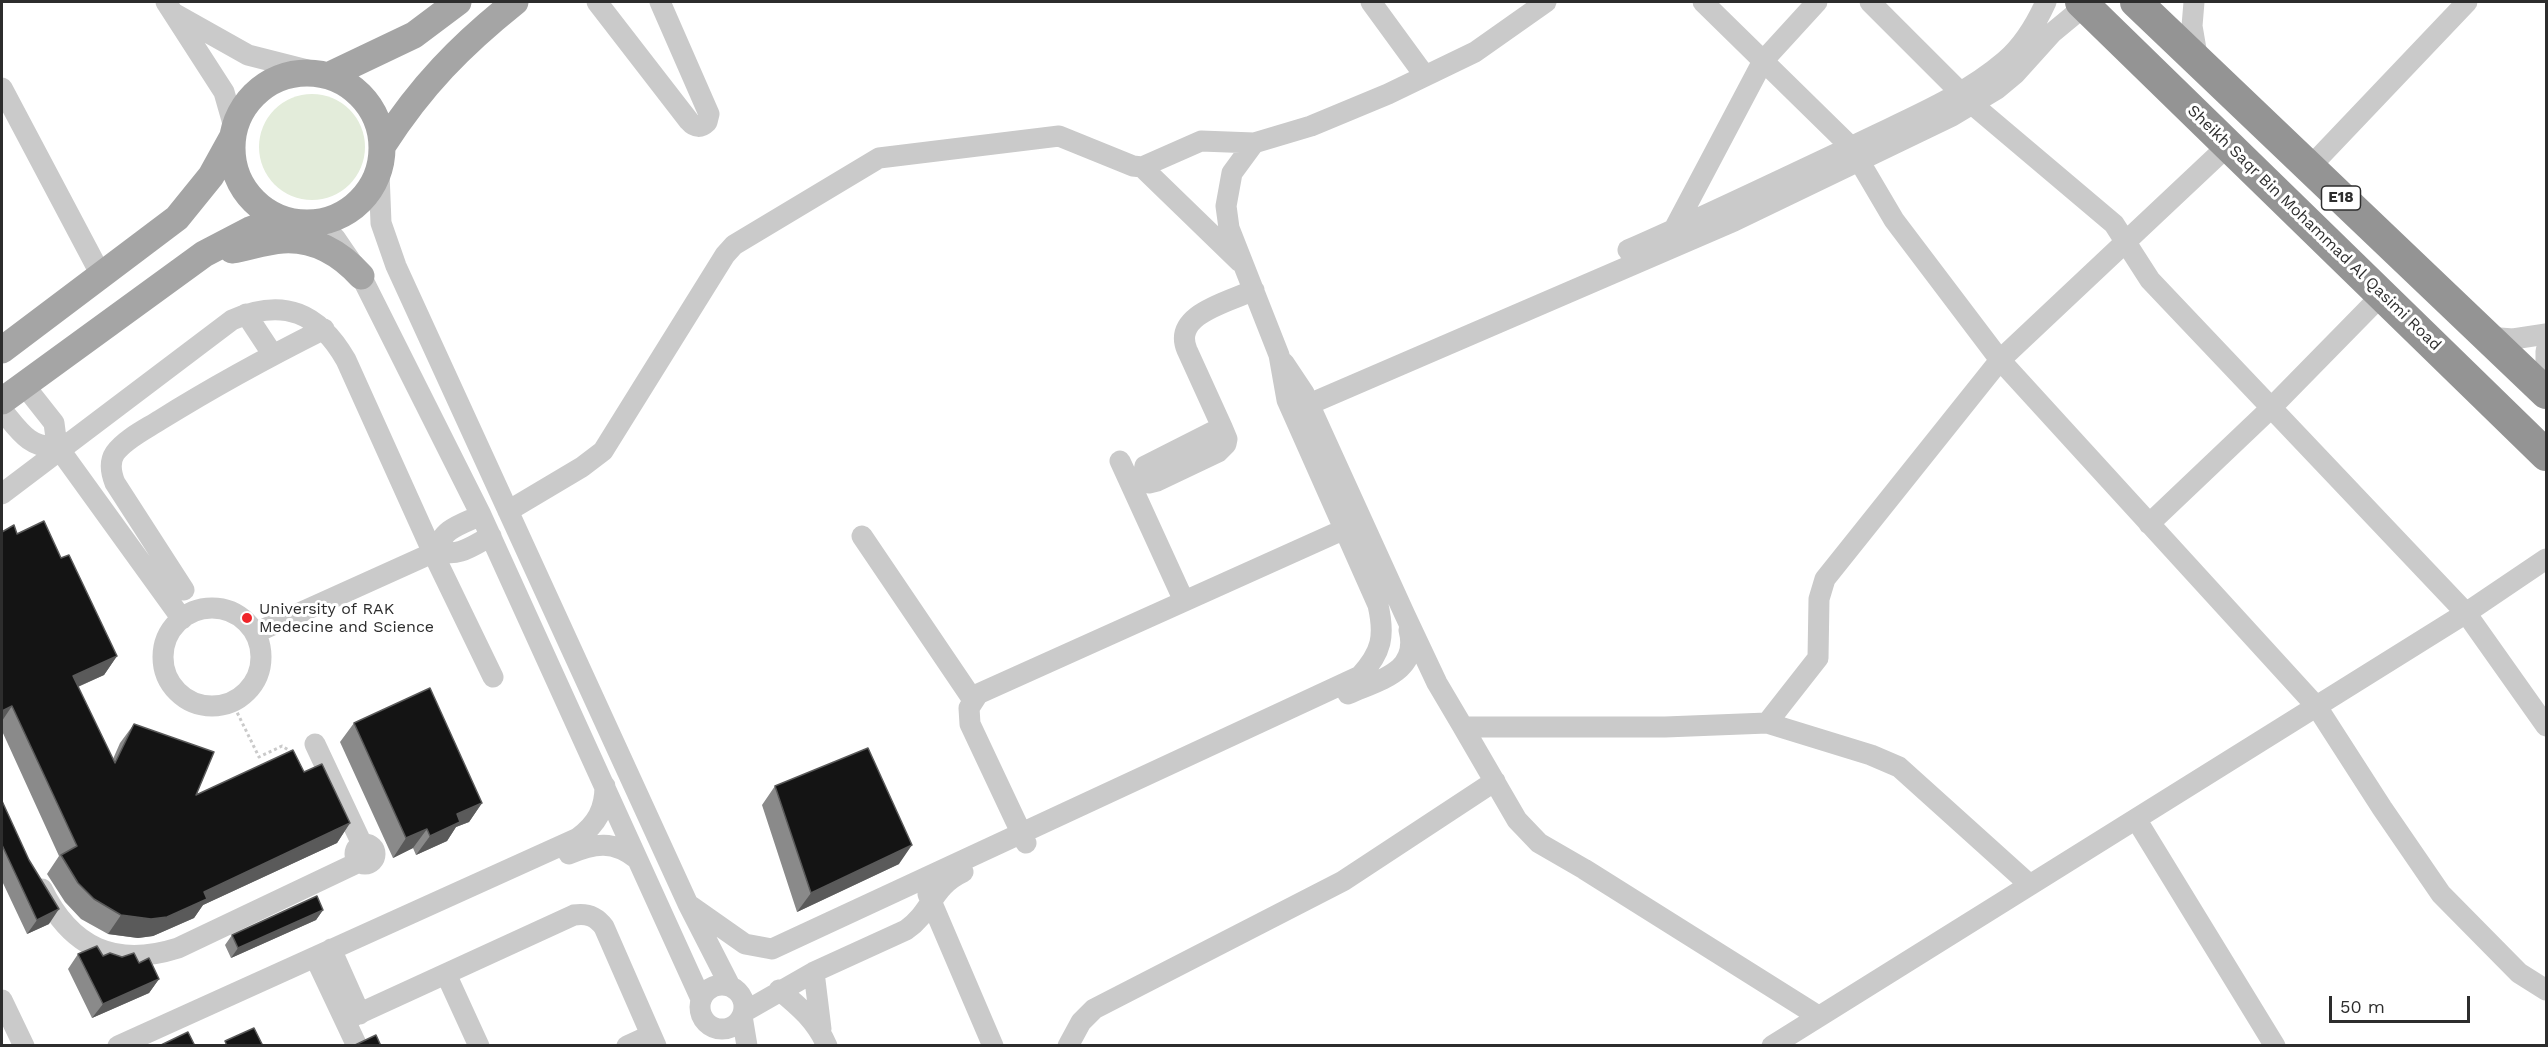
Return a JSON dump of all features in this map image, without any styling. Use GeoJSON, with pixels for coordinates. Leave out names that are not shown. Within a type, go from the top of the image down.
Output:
{"type":"FeatureCollection","features":[{"type":"Feature","properties":{"kind":"highway","name":"E18"},"geometry":{"type":"LineString","coordinates":[[2136,2],[2547,393]]}},
{"type":"Feature","properties":{"kind":"highway","name":"Sheikh Saqr Bin Mohammad Al Qasimi Road"},"geometry":{"type":"LineString","coordinates":[[2073,6],[2409,321],[2544,453]]}},
{"type":"Feature","properties":{"kind":"main road"},"geometry":{"type":"LineString","coordinates":[[323,74],[414,35],[458,2]]}},
{"type":"Feature","properties":{"kind":"main road"},"geometry":{"type":"LineString","coordinates":[[383,145],[408,107],[432,78],[477,33],[515,2]]}},
{"type":"Feature","properties":{"kind":"main road"},"geometry":{"type":"LineString","coordinates":[[2,350],[177,218],[211,176],[246,104],[265,85],[289,74],[323,74],[351,85],[368,102],[379,122],[383,145],[379,173],[367,194],[350,211],[328,221],[292,221],[250,230],[204,254],[2,401]]}},
{"type":"Feature","properties":{"kind":"main road"},"geometry":{"type":"LineString","coordinates":[[233,133],[233,164],[242,187],[259,206],[292,221]]}},
{"type":"Feature","properties":{"kind":"main road"},"geometry":{"type":"LineString","coordinates":[[204,254],[283,240],[326,247],[345,259],[361,276]]}},
{"type":"Feature","properties":{"kind":"street"},"geometry":{"type":"LineString","coordinates":[[597,2],[692,124],[696,127],[704,125],[709,114],[660,2]]}},
{"type":"Feature","properties":{"kind":"street"},"geometry":{"type":"LineString","coordinates":[[1371,2],[1425,76]]}},
{"type":"Feature","properties":{"kind":"street"},"geometry":{"type":"LineString","coordinates":[[1142,167],[1201,141],[1254,143],[1311,126],[1475,52],[1545,2]]}},
{"type":"Feature","properties":{"kind":"street"},"geometry":{"type":"LineString","coordinates":[[1703,2],[1856,154],[1894,220],[2000,360],[2316,707],[2441,894],[2519,973],[2547,990]]}},
{"type":"Feature","properties":{"kind":"street"},"geometry":{"type":"LineString","coordinates":[[1670,240],[1763,61],[1817,2]]}},
{"type":"Feature","properties":{"kind":"street"},"geometry":{"type":"LineString","coordinates":[[1870,2],[1966,98],[2114,224],[2150,280],[2466,613],[2547,726]]}},
{"type":"Feature","properties":{"kind":"street"},"geometry":{"type":"LineString","coordinates":[[1966,98],[2020,45],[2031,31],[2046,2]]}},
{"type":"Feature","properties":{"kind":"street"},"geometry":{"type":"LineString","coordinates":[[2194,2],[2192,26],[2198,61]]}},
{"type":"Feature","properties":{"kind":"street"},"geometry":{"type":"LineString","coordinates":[[2309,168],[2467,2]]}},
{"type":"Feature","properties":{"kind":"street"},"geometry":{"type":"LineString","coordinates":[[1298,402],[1670,240],[1731,205],[1856,154],[2015,74],[2073,6],[2219,154],[2373,304],[2392,316],[2409,321]]}},
{"type":"Feature","properties":{"kind":"street"},"geometry":{"type":"LineString","coordinates":[[170,8],[248,55],[323,74]]}},
{"type":"Feature","properties":{"kind":"street"},"geometry":{"type":"LineString","coordinates":[[170,8],[224,92],[233,133]]}},
{"type":"Feature","properties":{"kind":"street"},"geometry":{"type":"LineString","coordinates":[[654,75],[686,60]]}},
{"type":"Feature","properties":{"kind":"street"},"geometry":{"type":"LineString","coordinates":[[2,88],[100,275]]}},
{"type":"Feature","properties":{"kind":"street"},"geometry":{"type":"LineString","coordinates":[[508,511],[582,467],[603,451],[725,255],[734,245],[879,158],[1059,136],[1142,167],[1244,267]]}},
{"type":"Feature","properties":{"kind":"street"},"geometry":{"type":"LineString","coordinates":[[1254,143],[1232,173],[1226,206],[1230,228],[1244,267],[1298,402],[1354,525],[1405,615],[1437,683],[1517,820],[1539,843],[1584,868],[1818,1016]]}},
{"type":"Feature","properties":{"kind":"street"},"geometry":{"type":"LineString","coordinates":[[1767,723],[1818,658],[1819,599],[1825,579],[2000,360],[2219,154]]}},
{"type":"Feature","properties":{"kind":"street"},"geometry":{"type":"LineString","coordinates":[[379,173],[381,223],[396,266],[688,904],[730,986]]}},
{"type":"Feature","properties":{"kind":"street"},"geometry":{"type":"LineString","coordinates":[[292,221],[335,238],[361,276],[491,536],[701,999],[702,1016],[716,1036],[735,1025],[743,1014],[779,990],[906,930],[918,922],[928,910],[931,901],[944,883],[959,874],[1024,838],[1360,676],[1372,663],[1378,651],[1383,628],[1354,525]]}},
{"type":"Feature","properties":{"kind":"street"},"geometry":{"type":"LineString","coordinates":[[1222,427],[1184,343],[1183,334],[1191,320],[1198,315],[1254,290]]}},
{"type":"Feature","properties":{"kind":"street"},"geometry":{"type":"LineString","coordinates":[[2149,524],[2270,409],[2373,304]]}},
{"type":"Feature","properties":{"kind":"street"},"geometry":{"type":"LineString","coordinates":[[2,494],[59,448],[220,329],[246,314],[263,310],[282,309],[299,312],[314,320],[324,329],[338,345],[346,360],[493,676]]}},
{"type":"Feature","properties":{"kind":"street"},"geometry":{"type":"LineString","coordinates":[[246,314],[273,355]]}},
{"type":"Feature","properties":{"kind":"street"},"geometry":{"type":"LineString","coordinates":[[184,590],[115,483],[111,473],[111,463],[115,453],[150,426],[273,355],[324,329]]}},
{"type":"Feature","properties":{"kind":"street"},"geometry":{"type":"LineString","coordinates":[[2487,337],[2513,339],[2547,334]]}},
{"type":"Feature","properties":{"kind":"street"},"geometry":{"type":"LineString","coordinates":[[2547,351],[2547,383]]}},
{"type":"Feature","properties":{"kind":"street"},"geometry":{"type":"LineString","coordinates":[[24,385],[54,423],[59,448],[182,619]]}},
{"type":"Feature","properties":{"kind":"street"},"geometry":{"type":"LineString","coordinates":[[2,410],[31,443],[59,448]]}},
{"type":"Feature","properties":{"kind":"street"},"geometry":{"type":"LineString","coordinates":[[1120,461],[1184,601]]}},
{"type":"Feature","properties":{"kind":"street"},"geometry":{"type":"LineString","coordinates":[[436,552],[445,533],[481,515]]}},
{"type":"Feature","properties":{"kind":"street"},"geometry":{"type":"LineString","coordinates":[[1024,838],[970,724],[968,716],[973,700],[985,689],[1354,525]]}},
{"type":"Feature","properties":{"kind":"street"},"geometry":{"type":"LineString","coordinates":[[255,633],[436,552],[458,553],[491,536]]}},
{"type":"Feature","properties":{"kind":"street"},"geometry":{"type":"LineString","coordinates":[[862,536],[973,700]]}},
{"type":"Feature","properties":{"kind":"street"},"geometry":{"type":"LineString","coordinates":[[1772,1046],[2466,613],[2547,559]]}},
{"type":"Feature","properties":{"kind":"street"},"geometry":{"type":"LineString","coordinates":[[197,610],[221,610],[244,620],[255,633],[260,652],[258,672],[252,684],[232,702],[220,705],[194,703],[174,688],[163,664],[163,651],[173,628],[182,619],[197,610]]}},
{"type":"Feature","properties":{"kind":"street"},"geometry":{"type":"LineString","coordinates":[[688,904],[745,944],[772,949],[922,880],[1024,838],[1397,672],[1408,659],[1413,646],[1405,615]]}},
{"type":"Feature","properties":{"kind":"street"},"geometry":{"type":"LineString","coordinates":[[1397,672],[1416,674],[1437,683]]}},
{"type":"Feature","properties":{"kind":"street"},"geometry":{"type":"LineString","coordinates":[[1462,727],[1665,727],[1767,723],[1899,767],[2030,885]]}},
{"type":"Feature","properties":{"kind":"street"},"geometry":{"type":"LineString","coordinates":[[31,867],[56,916],[71,933],[90,945],[111,954],[133,957],[156,955],[178,948],[360,853],[315,744]]}},
{"type":"Feature","properties":{"kind":"street"},"geometry":{"type":"LineString","coordinates":[[1068,1046],[1081,1022],[1094,1009],[1343,881],[1495,781]]}},
{"type":"Feature","properties":{"kind":"street"},"geometry":{"type":"LineString","coordinates":[[143,1046],[578,838],[592,826],[602,810],[605,786]]}},
{"type":"Feature","properties":{"kind":"street"},"geometry":{"type":"LineString","coordinates":[[2136,819],[2275,1046]]}},
{"type":"Feature","properties":{"kind":"street"},"geometry":{"type":"LineString","coordinates":[[326,958],[582,848],[606,844],[628,851],[637,859]]}},
{"type":"Feature","properties":{"kind":"street"},"geometry":{"type":"LineString","coordinates":[[922,880],[993,1046]]}},
{"type":"Feature","properties":{"kind":"street"},"geometry":{"type":"LineString","coordinates":[[353,1017],[574,915],[591,915],[604,927],[654,1040],[627,1046]]}},
{"type":"Feature","properties":{"kind":"street"},"geometry":{"type":"LineString","coordinates":[[326,958],[353,1017],[357,1046]]}},
{"type":"Feature","properties":{"kind":"street"},"geometry":{"type":"LineString","coordinates":[[814,972],[824,1039]]}},
{"type":"Feature","properties":{"kind":"street"},"geometry":{"type":"LineString","coordinates":[[446,974],[479,1046]]}},
{"type":"Feature","properties":{"kind":"street"},"geometry":{"type":"LineString","coordinates":[[701,999],[710,988],[723,984],[739,992],[744,1001],[743,1014],[747,1046]]}},
{"type":"Feature","properties":{"kind":"street"},"geometry":{"type":"LineString","coordinates":[[779,990],[809,1017],[824,1039]]}},
{"type":"Feature","properties":{"kind":"street"},"geometry":{"type":"LineString","coordinates":[[2,1000],[24,1046]]}},
{"type":"Feature","properties":{"kind":"street"},"geometry":{"type":"LineString","coordinates":[[2,1031],[8,1046]]}},
{"type":"Feature","properties":{"kind":"street"},"geometry":{"type":"LineString","coordinates":[[118,1046],[173,1031]]}},
{"type":"Feature","properties":{"kind":"path"},"geometry":{"type":"LineString","coordinates":[[232,702],[259,757],[282,746],[294,754],[315,744]]}},
{"type":"Feature","properties":{"kind":"green space"},"geometry":{"type":"Polygon","coordinates":[[[312,94],[332,98],[349,110],[361,127],[365,147],[361,167],[349,184],[332,196],[312,200],[292,196],[275,184],[263,167],[259,147],[263,127],[275,110],[292,98],[312,94]]]}},
{"type":"Feature","properties":{"kind":"building"},"geometry":{"type":"Polygon","coordinates":[[[44,521],[61,558],[69,555],[117,656],[73,676],[115,763],[134,724],[214,752],[196,795],[293,750],[304,772],[322,764],[350,823],[204,892],[207,899],[167,917],[151,919],[121,915],[94,899],[78,883],[61,855],[77,846],[12,706],[2,711],[2,532],[14,525],[17,534],[44,521]]]}},
{"type":"Feature","properties":{"kind":"building"},"geometry":{"type":"Polygon","coordinates":[[[430,688],[482,803],[457,814],[460,822],[430,836],[427,829],[406,838],[354,723],[430,688]]]}},
{"type":"Feature","properties":{"kind":"building"},"geometry":{"type":"Polygon","coordinates":[[[868,748],[912,845],[811,893],[775,786],[868,748]]]}},
{"type":"Feature","properties":{"kind":"building"},"geometry":{"type":"Polygon","coordinates":[[[2,801],[29,860],[59,909],[37,920],[2,845],[2,801]]]}},
{"type":"Feature","properties":{"kind":"building"},"geometry":{"type":"Polygon","coordinates":[[[317,896],[323,910],[238,948],[232,935],[317,896]]]}},
{"type":"Feature","properties":{"kind":"building"},"geometry":{"type":"Polygon","coordinates":[[[97,946],[103,956],[110,953],[122,957],[134,953],[139,963],[149,958],[159,979],[103,1004],[78,954],[97,946]]]}},
{"type":"Feature","properties":{"kind":"building"},"geometry":{"type":"Polygon","coordinates":[[[254,1028],[263,1046],[227,1046],[225,1041],[254,1028]]]}},
{"type":"Feature","properties":{"kind":"building"},"geometry":{"type":"Polygon","coordinates":[[[188,1032],[195,1046],[159,1046],[188,1032]]]}},
{"type":"Feature","properties":{"kind":"building"},"geometry":{"type":"Polygon","coordinates":[[[376,1035],[381,1046],[353,1046],[376,1035]]]}},
{"type":"Feature","properties":{"kind":"place","name":"University of RAK Medecine and Science"},"geometry":{"type":"Point","coordinates":[247,618]}}]}
